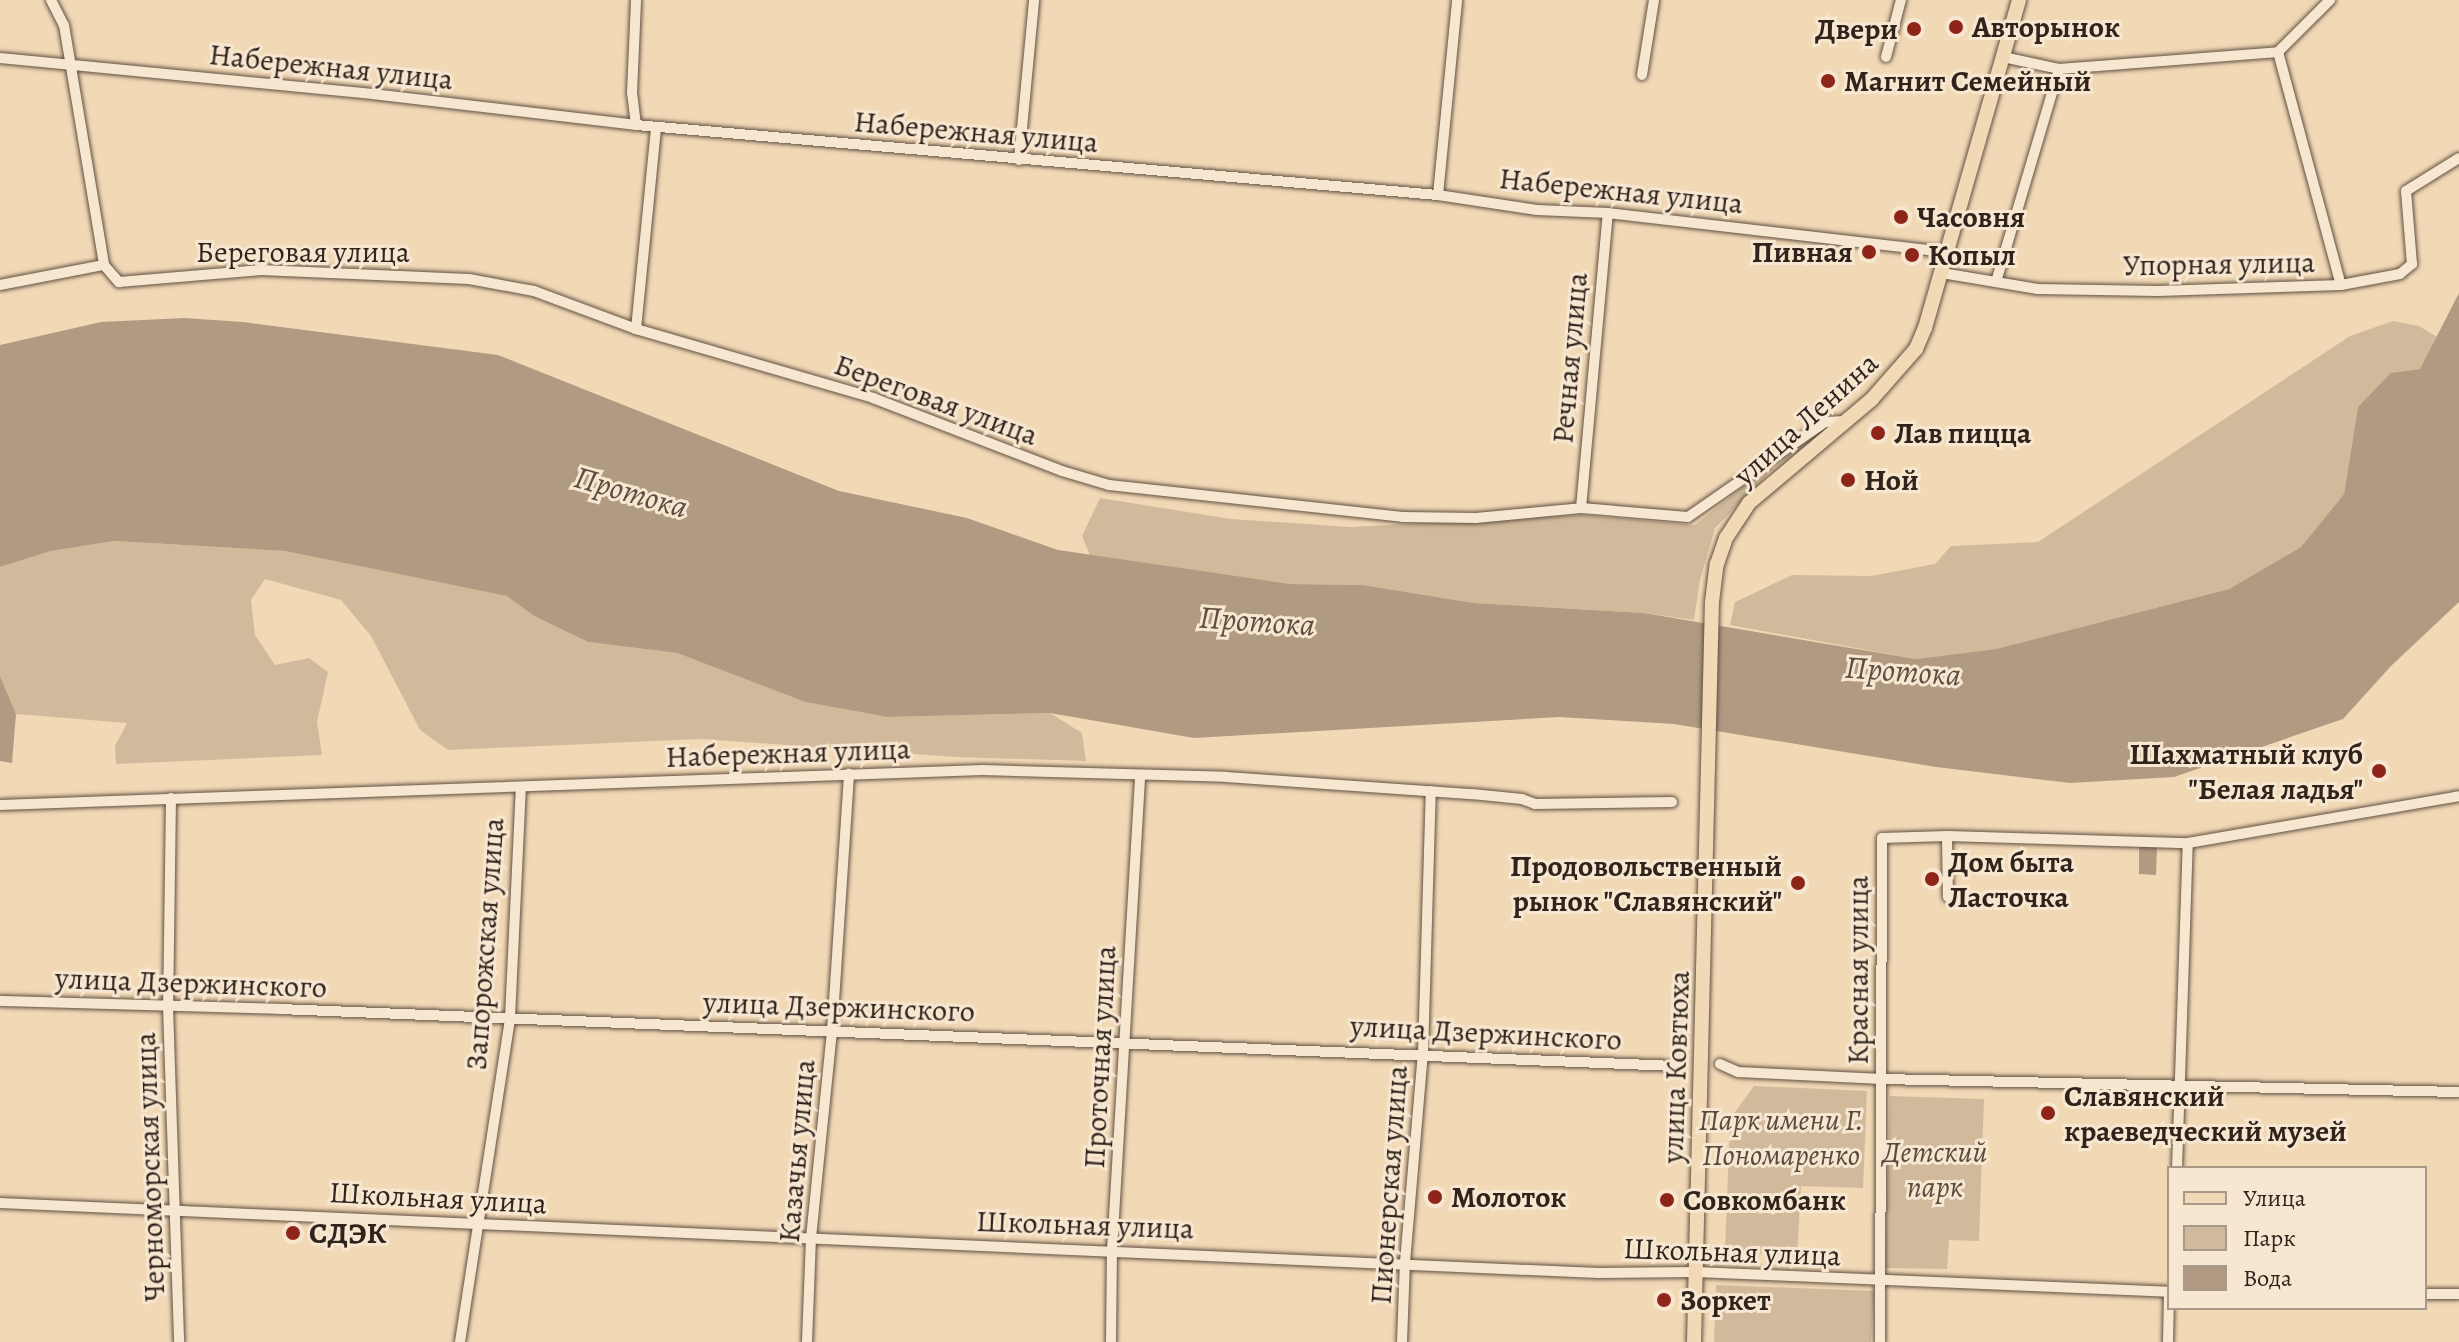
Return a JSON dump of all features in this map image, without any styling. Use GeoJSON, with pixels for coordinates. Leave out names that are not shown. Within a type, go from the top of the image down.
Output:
{"type":"FeatureCollection","features":[{"type":"Feature","properties":{"kind":"main road","name":"улица Ленина"},"geometry":{"type":"LineString","coordinates":[[1707,793],[1712,602],[1717,564],[1736,520],[1762,490],[1889,383],[1916,349],[1942,273],[2019,0]]}},
{"type":"Feature","properties":{"kind":"main road","name":"улица Ковтюха"},"geometry":{"type":"LineString","coordinates":[[1694,1342],[1707,793]]}},
{"type":"Feature","properties":{"kind":"street"},"geometry":{"type":"LineString","coordinates":[[0,285],[104,265],[64,25],[51,0]]}},
{"type":"Feature","properties":{"kind":"street"},"geometry":{"type":"LineString","coordinates":[[636,0],[632,93],[636,125]]}},
{"type":"Feature","properties":{"kind":"street"},"geometry":{"type":"LineString","coordinates":[[1019,160],[1034,0]]}},
{"type":"Feature","properties":{"kind":"street"},"geometry":{"type":"LineString","coordinates":[[1438,195],[1457,0]]}},
{"type":"Feature","properties":{"kind":"street"},"geometry":{"type":"LineString","coordinates":[[1642,75],[1654,0]]}},
{"type":"Feature","properties":{"kind":"street"},"geometry":{"type":"LineString","coordinates":[[1886,57],[1901,0]]}},
{"type":"Feature","properties":{"kind":"street"},"geometry":{"type":"LineString","coordinates":[[2003,57],[2059,69],[2278,52],[2330,0]]}},
{"type":"Feature","properties":{"kind":"street"},"geometry":{"type":"LineString","coordinates":[[2278,52],[2341,285]]}},
{"type":"Feature","properties":{"kind":"street","name":"Набережная улица"},"geometry":{"type":"LineString","coordinates":[[0,58],[373,94],[656,127],[1438,195],[1537,210],[1608,213],[1947,252]]}},
{"type":"Feature","properties":{"kind":"street"},"geometry":{"type":"LineString","coordinates":[[1996,282],[2059,69]]}},
{"type":"Feature","properties":{"kind":"street"},"geometry":{"type":"LineString","coordinates":[[636,329],[656,127]]}},
{"type":"Feature","properties":{"kind":"street","name":"Упорная улица"},"geometry":{"type":"LineString","coordinates":[[1942,273],[2038,289],[2158,291],[2341,285],[2400,274],[2412,264],[2406,191],[2459,158]]}},
{"type":"Feature","properties":{"kind":"street","name":"Речная улица"},"geometry":{"type":"LineString","coordinates":[[1581,508],[1608,213]]}},
{"type":"Feature","properties":{"kind":"street","name":"Береговая улица"},"geometry":{"type":"LineString","coordinates":[[104,265],[119,282],[261,270],[469,279],[534,291],[636,329],[873,398],[1062,471],[1109,485],[1402,517],[1476,518],[1581,508],[1688,517],[1825,422],[1847,421]]}},
{"type":"Feature","properties":{"kind":"street","name":"Набережная улица"},"geometry":{"type":"LineString","coordinates":[[0,805],[982,770],[1431,791],[1522,799],[1535,804],[1672,802]]}},
{"type":"Feature","properties":{"kind":"street","name":"Казачья улица"},"geometry":{"type":"LineString","coordinates":[[807,1342],[811,1238],[832,1031],[849,774]]}},
{"type":"Feature","properties":{"kind":"street","name":"Проточная улица"},"geometry":{"type":"LineString","coordinates":[[1111,1342],[1112,1250],[1140,775]]}},
{"type":"Feature","properties":{"kind":"street","name":"Запорожская улица"},"geometry":{"type":"LineString","coordinates":[[460,1342],[510,1018],[521,787]]}},
{"type":"Feature","properties":{"kind":"street","name":"Пионерская улица"},"geometry":{"type":"LineString","coordinates":[[1402,1342],[1405,1262],[1423,1054],[1431,791]]}},
{"type":"Feature","properties":{"kind":"street"},"geometry":{"type":"LineString","coordinates":[[1948,897],[1947,836],[2188,843],[2459,796]]}},
{"type":"Feature","properties":{"kind":"street","name":"Черноморская улица"},"geometry":{"type":"LineString","coordinates":[[171,798],[168,1007],[179,1342]]}},
{"type":"Feature","properties":{"kind":"street","name":"Красная улица"},"geometry":{"type":"LineString","coordinates":[[1880,1342],[1882,838],[1947,836]]}},
{"type":"Feature","properties":{"kind":"street"},"geometry":{"type":"LineString","coordinates":[[2177,1166],[2188,843]]}},
{"type":"Feature","properties":{"kind":"street","name":"улица Дзержинского"},"geometry":{"type":"LineString","coordinates":[[0,1001],[510,1018],[1676,1066]]}},
{"type":"Feature","properties":{"kind":"street"},"geometry":{"type":"LineString","coordinates":[[1720,1064],[1738,1072],[1882,1079],[2459,1092]]}},
{"type":"Feature","properties":{"kind":"street","name":"Школьная улица"},"geometry":{"type":"LineString","coordinates":[[0,1203],[174,1208],[1598,1273],[1696,1272],[2167,1293]]}},
{"type":"Feature","properties":{"kind":"street"},"geometry":{"type":"LineString","coordinates":[[2427,1294],[2459,1294]]}},
{"type":"Feature","properties":{"kind":"street"},"geometry":{"type":"LineString","coordinates":[[2168,1342],[2169,1310]]}},
{"type":"Feature","properties":{"kind":"green space"},"geometry":{"type":"Polygon","coordinates":[[[2393,321],[2419,326],[2437,337],[2420,369],[2399,372],[2358,407],[2344,494],[2301,547],[2229,589],[1996,649],[1916,659],[1730,625],[1735,602],[1792,575],[1871,576],[1935,564],[1951,546],[2038,542],[2350,336],[2393,321]]]}},
{"type":"Feature","properties":{"kind":"green space"},"geometry":{"type":"Polygon","coordinates":[[[1768,467],[1773,469],[1715,528],[1700,580],[1694,620],[1644,613],[1474,603],[1363,585],[1290,584],[1090,555],[1082,536],[1100,498],[1231,519],[1350,527],[1581,515],[1695,525],[1768,467]]]}},
{"type":"Feature","properties":{"kind":"green space"},"geometry":{"type":"Polygon","coordinates":[[[115,541],[285,551],[508,596],[534,616],[588,642],[677,653],[805,702],[887,717],[1050,713],[1082,733],[1086,761],[956,757],[701,739],[448,750],[420,730],[371,636],[341,600],[265,579],[251,600],[255,635],[275,665],[309,658],[328,672],[317,722],[322,755],[116,764],[115,746],[127,723],[16,714],[0,676],[0,567],[51,551],[115,541]]]}},
{"type":"Feature","properties":{"kind":"green space","name":"Парк имени Г. Пономаренко"},"geometry":{"type":"Polygon","coordinates":[[[1754,1086],[1867,1091],[1863,1188],[1801,1186],[1797,1256],[1725,1251],[1730,1119],[1754,1086]]]}},
{"type":"Feature","properties":{"kind":"green space","name":"Детский парк"},"geometry":{"type":"Polygon","coordinates":[[[1890,1096],[1984,1099],[1979,1241],[1949,1240],[1947,1269],[1885,1268],[1890,1096]]]}},
{"type":"Feature","properties":{"kind":"green space"},"geometry":{"type":"Polygon","coordinates":[[[1716,1285],[1874,1291],[1871,1342],[1714,1342],[1716,1285]]]}},
{"type":"Feature","properties":{"kind":"water","name":"Протока"},"geometry":{"type":"Polygon","coordinates":[[[2459,293],[2459,602],[2391,666],[2343,719],[2174,777],[2070,783],[1936,767],[1674,724],[1559,717],[1194,738],[1050,713],[887,717],[805,702],[677,653],[588,642],[534,616],[507,596],[285,551],[115,541],[51,551],[0,567],[0,345],[101,322],[184,318],[243,322],[498,355],[839,491],[967,518],[1058,550],[1290,584],[1363,585],[1474,603],[1644,613],[1916,659],[1996,649],[2229,589],[2301,547],[2344,494],[2358,407],[2391,373],[2420,369],[2459,293]]]}},
{"type":"Feature","properties":{"kind":"water"},"geometry":{"type":"Polygon","coordinates":[[[0,676],[16,714],[12,763],[0,761],[0,676]]]}},
{"type":"Feature","properties":{"kind":"water"},"geometry":{"type":"Polygon","coordinates":[[[2139,847],[2157,847],[2156,875],[2139,874],[2139,847]]]}},
{"type":"Feature","properties":{"kind":"place","name":"Авторынок"},"geometry":{"type":"Point","coordinates":[1956,27]}},
{"type":"Feature","properties":{"kind":"place","name":"Двери"},"geometry":{"type":"Point","coordinates":[1914,29]}},
{"type":"Feature","properties":{"kind":"place","name":"Магнит Семейный"},"geometry":{"type":"Point","coordinates":[1828,81]}},
{"type":"Feature","properties":{"kind":"place","name":"Часовня"},"geometry":{"type":"Point","coordinates":[1901,217]}},
{"type":"Feature","properties":{"kind":"place","name":"Пивная"},"geometry":{"type":"Point","coordinates":[1869,252]}},
{"type":"Feature","properties":{"kind":"place","name":"Копыл"},"geometry":{"type":"Point","coordinates":[1912,255]}},
{"type":"Feature","properties":{"kind":"place","name":"Лав пицца"},"geometry":{"type":"Point","coordinates":[1878,433]}},
{"type":"Feature","properties":{"kind":"place","name":"Ной"},"geometry":{"type":"Point","coordinates":[1848,480]}},
{"type":"Feature","properties":{"kind":"place","name":"Шахматный клуб \"Белая ладья\""},"geometry":{"type":"Point","coordinates":[2379,771]}},
{"type":"Feature","properties":{"kind":"place","name":"Дом быта Ласточка"},"geometry":{"type":"Point","coordinates":[1932,879]}},
{"type":"Feature","properties":{"kind":"place","name":"Продовольственный рынок \"Славянский\""},"geometry":{"type":"Point","coordinates":[1798,883]}},
{"type":"Feature","properties":{"kind":"place","name":"Славянский краеведческий музей"},"geometry":{"type":"Point","coordinates":[2048,1113]}},
{"type":"Feature","properties":{"kind":"place","name":"Молоток"},"geometry":{"type":"Point","coordinates":[1435,1197]}},
{"type":"Feature","properties":{"kind":"place","name":"Совкомбанк"},"geometry":{"type":"Point","coordinates":[1667,1200]}},
{"type":"Feature","properties":{"kind":"place","name":"СДЭК"},"geometry":{"type":"Point","coordinates":[293,1233]}},
{"type":"Feature","properties":{"kind":"place","name":"Зоркет"},"geometry":{"type":"Point","coordinates":[1664,1300]}}]}
